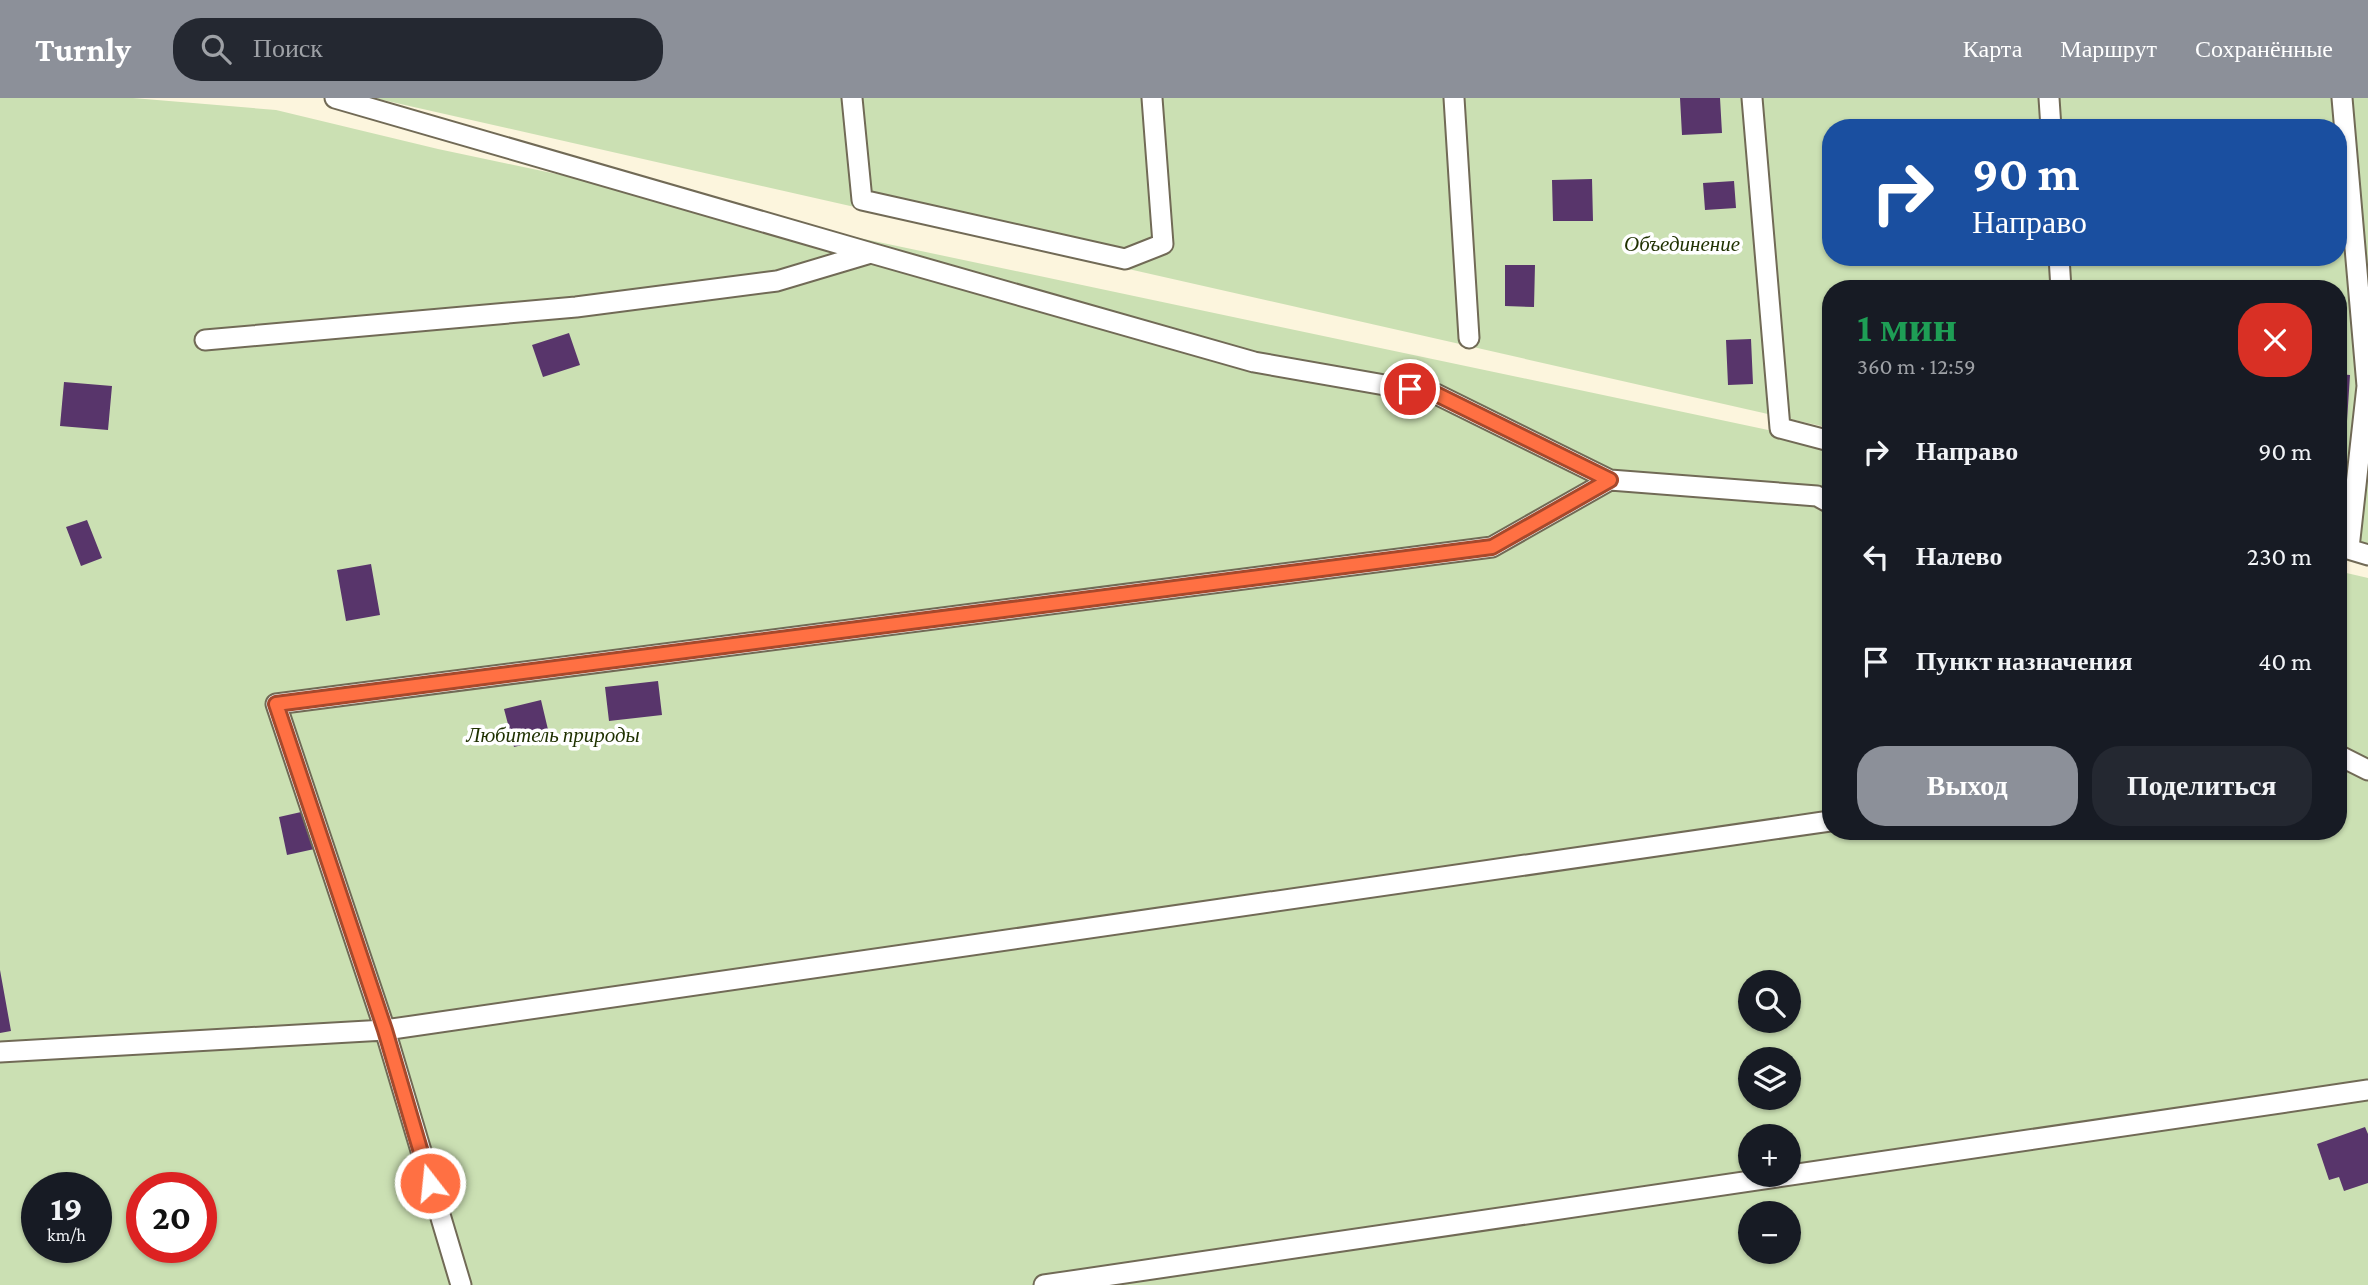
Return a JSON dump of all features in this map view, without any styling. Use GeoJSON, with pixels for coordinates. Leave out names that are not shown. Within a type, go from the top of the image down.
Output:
{"type":"FeatureCollection","features":[{"type":"Feature","properties":{"kind":"lane"},"geometry":{"type":"LineString","coordinates":[[335,98],[1254,362],[1436,394],[1610,480],[1817,496],[1822,499]]}},
{"type":"Feature","properties":{"kind":"lane"},"geometry":{"type":"LineString","coordinates":[[852,98],[862,200],[1125,259],[1163,244],[1152,98]]}},
{"type":"Feature","properties":{"kind":"lane"},"geometry":{"type":"LineString","coordinates":[[1454,98],[1469,338]]}},
{"type":"Feature","properties":{"kind":"lane"},"geometry":{"type":"LineString","coordinates":[[1752,98],[1780,428],[1822,439]]}},
{"type":"Feature","properties":{"kind":"lane"},"geometry":{"type":"LineString","coordinates":[[2049,98],[2050,119]]}},
{"type":"Feature","properties":{"kind":"lane"},"geometry":{"type":"LineString","coordinates":[[2342,98],[2344,119]]}},
{"type":"Feature","properties":{"kind":"lane"},"geometry":{"type":"LineString","coordinates":[[2347,156],[2367,386],[2347,520]]}},
{"type":"Feature","properties":{"kind":"lane"},"geometry":{"type":"LineString","coordinates":[[205,340],[603,304],[776,281],[871,253]]}},
{"type":"Feature","properties":{"kind":"lane"},"geometry":{"type":"LineString","coordinates":[[461,1285],[385,1030],[276,704],[1492,547],[1610,480]]}},
{"type":"Feature","properties":{"kind":"lane"},"geometry":{"type":"LineString","coordinates":[[2347,548],[2368,555]]}},
{"type":"Feature","properties":{"kind":"lane"},"geometry":{"type":"LineString","coordinates":[[2347,760],[2368,770]]}},
{"type":"Feature","properties":{"kind":"lane"},"geometry":{"type":"LineString","coordinates":[[0,1052],[385,1030],[1822,822]]}},
{"type":"Feature","properties":{"kind":"lane"},"geometry":{"type":"LineString","coordinates":[[1044,1285],[2368,1090]]}},
{"type":"Feature","properties":{"kind":"green space","name":"Любитель природы"},"geometry":{"type":"Polygon","coordinates":[[[0,98],[133,98],[276,110],[438,149],[1822,441],[1822,840],[2347,840],[2347,573],[2368,578],[2368,1285],[0,1285],[0,98]]]}},
{"type":"Feature","properties":{"kind":"green space","name":"Объединение"},"geometry":{"type":"Polygon","coordinates":[[[374,98],[2368,98],[2368,550],[2347,545],[2347,280],[1822,280],[1822,426],[374,98]]]}},
{"type":"Feature","properties":{"kind":"building"},"geometry":{"type":"Polygon","coordinates":[[[1680,98],[1720,98],[1722,133],[1682,135],[1680,98]]]}},
{"type":"Feature","properties":{"kind":"building"},"geometry":{"type":"Polygon","coordinates":[[[1592,179],[1593,221],[1553,221],[1552,180],[1592,179]]]}},
{"type":"Feature","properties":{"kind":"building"},"geometry":{"type":"Polygon","coordinates":[[[1734,181],[1736,208],[1705,210],[1703,183],[1734,181]]]}},
{"type":"Feature","properties":{"kind":"building"},"geometry":{"type":"Polygon","coordinates":[[[1505,265],[1535,265],[1534,307],[1505,306],[1505,265]]]}},
{"type":"Feature","properties":{"kind":"building"},"geometry":{"type":"Polygon","coordinates":[[[569,333],[580,365],[543,377],[532,345],[569,333]]]}},
{"type":"Feature","properties":{"kind":"building"},"geometry":{"type":"Polygon","coordinates":[[[1751,339],[1753,384],[1728,385],[1726,340],[1751,339]]]}},
{"type":"Feature","properties":{"kind":"building"},"geometry":{"type":"Polygon","coordinates":[[[2347,375],[2350,375],[2347,421],[2347,375]]]}},
{"type":"Feature","properties":{"kind":"building"},"geometry":{"type":"Polygon","coordinates":[[[64,382],[112,386],[108,430],[60,426],[64,382]]]}},
{"type":"Feature","properties":{"kind":"building"},"geometry":{"type":"Polygon","coordinates":[[[87,520],[102,558],[81,566],[66,527],[87,520]]]}},
{"type":"Feature","properties":{"kind":"building"},"geometry":{"type":"Polygon","coordinates":[[[371,564],[380,615],[346,621],[337,570],[371,564]]]}},
{"type":"Feature","properties":{"kind":"building"},"geometry":{"type":"Polygon","coordinates":[[[658,681],[662,715],[609,721],[605,687],[658,681]]]}},
{"type":"Feature","properties":{"kind":"building"},"geometry":{"type":"Polygon","coordinates":[[[541,700],[550,738],[514,747],[504,709],[541,700]]]}},
{"type":"Feature","properties":{"kind":"building"},"geometry":{"type":"Polygon","coordinates":[[[310,810],[319,848],[287,855],[279,817],[310,810]]]}},
{"type":"Feature","properties":{"kind":"building"},"geometry":{"type":"Polygon","coordinates":[[[0,970],[11,1031],[0,1033],[0,970]]]}},
{"type":"Feature","properties":{"kind":"building"},"geometry":{"type":"Polygon","coordinates":[[[2365,1127],[2368,1134],[2368,1183],[2344,1191],[2339,1177],[2329,1180],[2317,1144],[2365,1127]]]}},
{"type":"Feature","properties":{"kind":"route"},"geometry":{"type":"LineString","coordinates":[[430,1183],[385,1030],[276,704],[1492,547],[1610,480],[1436,394],[1410,389]]}}]}
